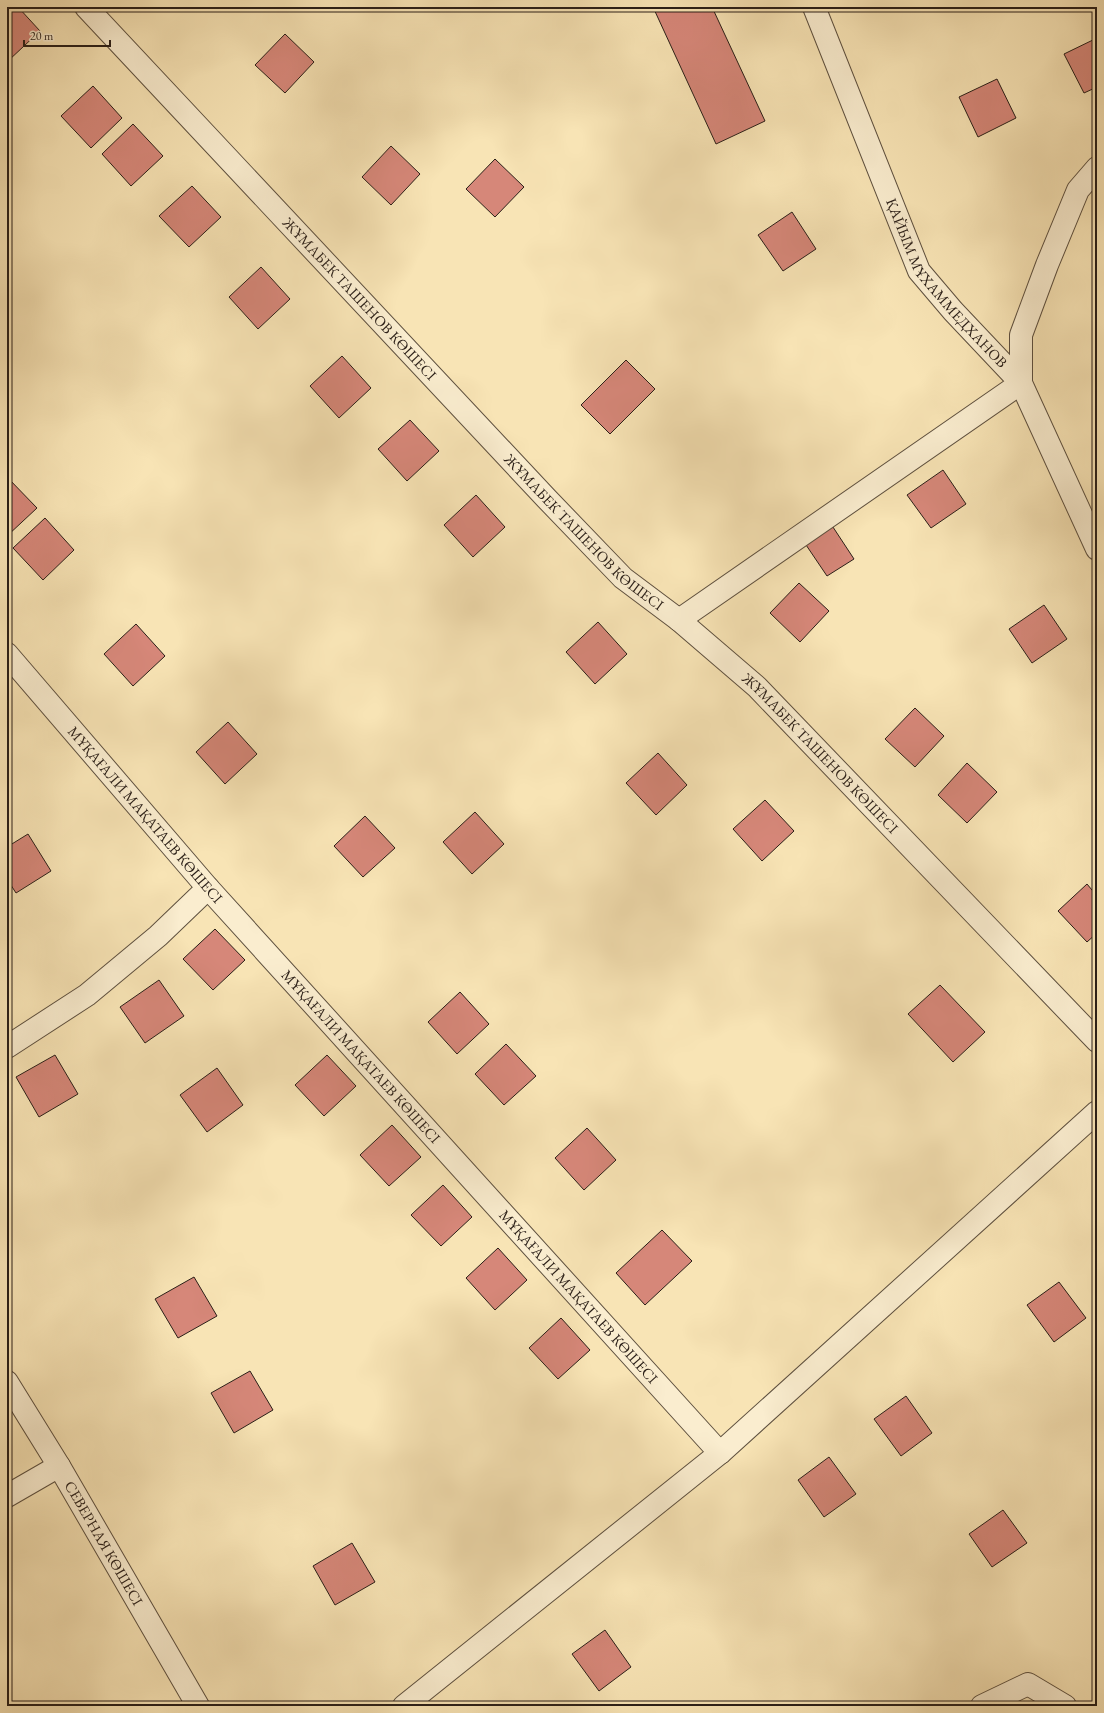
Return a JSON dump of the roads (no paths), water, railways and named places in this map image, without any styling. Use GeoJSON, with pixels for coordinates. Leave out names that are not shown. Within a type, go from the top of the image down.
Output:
{"type":"FeatureCollection","features":[{"type":"Feature","properties":{"kind":"street","name":"ЖҰМАБЕК ТАШЕНОВ КӨШЕСІ"},"geometry":{"type":"LineString","coordinates":[[86,7],[623,578],[679,620],[757,687],[1097,1041]]}},
{"type":"Feature","properties":{"kind":"street","name":"ҚАЙЫМ МҰХАММЕДХАНОВ"},"geometry":{"type":"LineString","coordinates":[[814,7],[919,271],[953,311],[1021,383],[1097,548]]}},
{"type":"Feature","properties":{"kind":"street"},"geometry":{"type":"LineString","coordinates":[[679,620],[1021,383],[1021,335],[1047,264],[1078,190],[1097,168]]}},
{"type":"Feature","properties":{"kind":"street","name":"МҰҚАҒАЛИ МАҚАТАЕВ КӨШЕСІ"},"geometry":{"type":"LineString","coordinates":[[7,654],[208,888],[720,1453]]}},
{"type":"Feature","properties":{"kind":"street"},"geometry":{"type":"LineString","coordinates":[[7,1047],[87,995],[158,936],[208,888]]}},
{"type":"Feature","properties":{"kind":"street"},"geometry":{"type":"LineString","coordinates":[[404,1706],[720,1453],[1097,1112]]}},
{"type":"Feature","properties":{"kind":"street","name":"СЕВЕРНАЯ КӨШЕСІ"},"geometry":{"type":"LineString","coordinates":[[7,1382],[59,1466],[198,1706]]}},
{"type":"Feature","properties":{"kind":"street"},"geometry":{"type":"LineString","coordinates":[[7,1496],[59,1466]]}},
{"type":"Feature","properties":{"kind":"street"},"geometry":{"type":"LineString","coordinates":[[982,1706],[1028,1684],[1066,1706]]}}]}
